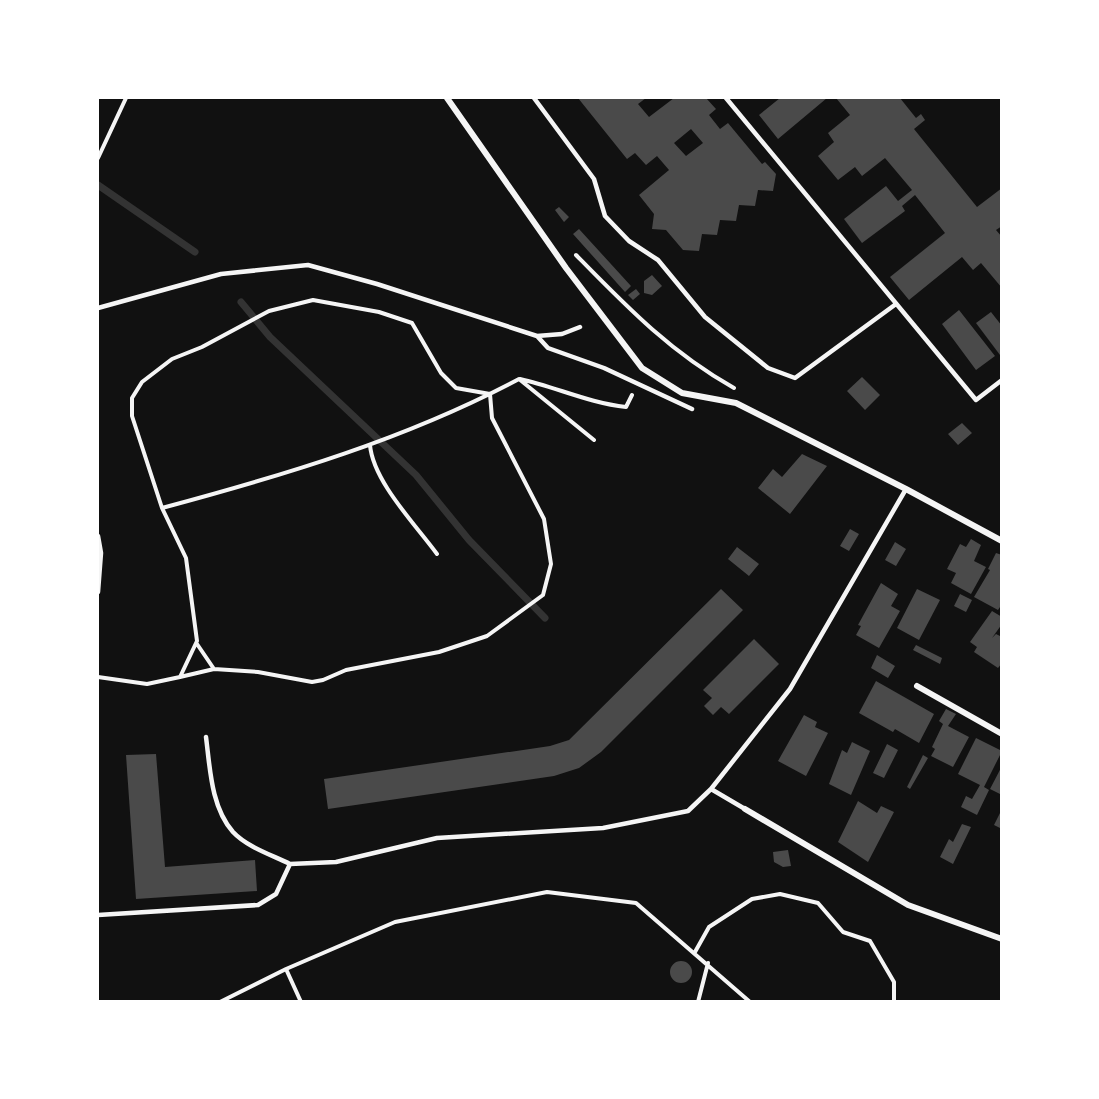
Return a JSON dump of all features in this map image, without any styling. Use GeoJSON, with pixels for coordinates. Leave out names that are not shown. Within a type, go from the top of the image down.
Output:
{"type":"FeatureCollection","features":[{"type":"Feature","properties":{"kind":"street"},"geometry":{"type":"LineString","coordinates":[[447,98],[566,268],[642,368],[682,393],[736,403],[906,489],[1002,541]]}},
{"type":"Feature","properties":{"kind":"street"},"geometry":{"type":"LineString","coordinates":[[917,686],[1002,734]]}},
{"type":"Feature","properties":{"kind":"street"},"geometry":{"type":"LineString","coordinates":[[746,809],[908,905],[1002,939]]}},
{"type":"Feature","properties":{"kind":"lane"},"geometry":{"type":"LineString","coordinates":[[534,98],[594,179],[605,216],[629,241],[658,260],[705,317],[768,368],[795,378],[896,304]]}},
{"type":"Feature","properties":{"kind":"lane"},"geometry":{"type":"LineString","coordinates":[[726,98],[976,400],[1002,381]]}},
{"type":"Feature","properties":{"kind":"lane"},"geometry":{"type":"LineString","coordinates":[[98,308],[221,273],[308,265],[377,284],[537,336],[562,334],[580,327]]}},
{"type":"Feature","properties":{"kind":"lane"},"geometry":{"type":"LineString","coordinates":[[537,336],[548,348],[604,368],[692,408]]}},
{"type":"Feature","properties":{"kind":"lane"},"geometry":{"type":"LineString","coordinates":[[206,737],[212,783],[220,812],[234,832],[259,849],[291,864],[336,862],[437,838],[603,828],[688,811],[711,789],[790,689],[906,489]]}},
{"type":"Feature","properties":{"kind":"lane"},"geometry":{"type":"LineString","coordinates":[[98,536],[101,553],[98,592]]}},
{"type":"Feature","properties":{"kind":"lane"},"geometry":{"type":"LineString","coordinates":[[711,789],[746,809]]}},
{"type":"Feature","properties":{"kind":"lane"},"geometry":{"type":"LineString","coordinates":[[98,915],[258,905],[276,894],[291,864]]}},
{"type":"Feature","properties":{"kind":"path"},"geometry":{"type":"LineString","coordinates":[[98,158],[126,98]]}},
{"type":"Feature","properties":{"kind":"path"},"geometry":{"type":"LineString","coordinates":[[569,248],[646,327],[698,367],[737,389]]}},
{"type":"Feature","properties":{"kind":"path"},"geometry":{"type":"LineString","coordinates":[[214,669],[196,643],[186,558],[162,508],[132,416],[132,398],[142,382],[172,359],[210,343],[269,311],[313,300],[380,312],[412,323],[441,373],[456,388],[490,394]]}},
{"type":"Feature","properties":{"kind":"path"},"geometry":{"type":"LineString","coordinates":[[519,379],[594,440]]}},
{"type":"Feature","properties":{"kind":"path"},"geometry":{"type":"LineString","coordinates":[[162,508],[264,480],[370,445],[490,394],[519,379],[549,385],[600,404],[626,407]]}},
{"type":"Feature","properties":{"kind":"path"},"geometry":{"type":"LineString","coordinates":[[98,677],[147,684],[214,669],[258,672],[312,682],[346,670],[439,652],[487,636],[543,595],[551,564],[544,519],[492,418],[490,394]]}},
{"type":"Feature","properties":{"kind":"path"},"geometry":{"type":"LineString","coordinates":[[370,445],[371,459],[383,481],[437,554]]}},
{"type":"Feature","properties":{"kind":"path"},"geometry":{"type":"LineString","coordinates":[[180,676],[196,643]]}},
{"type":"Feature","properties":{"kind":"path"},"geometry":{"type":"LineString","coordinates":[[220,1002],[285,969],[395,922],[547,892],[636,903],[708,963],[750,1002]]}},
{"type":"Feature","properties":{"kind":"path"},"geometry":{"type":"LineString","coordinates":[[694,952],[709,927],[752,899],[780,894],[818,903],[843,932],[870,941],[894,982],[894,1002]]}},
{"type":"Feature","properties":{"kind":"path"},"geometry":{"type":"LineString","coordinates":[[698,1002],[708,963]]}},
{"type":"Feature","properties":{"kind":"path"},"geometry":{"type":"LineString","coordinates":[[285,969],[301,1002]]}},
{"type":"Feature","properties":{"kind":"building"},"geometry":{"type":"Polygon","coordinates":[[[578,98],[646,98],[638,104],[649,117],[674,98],[706,98],[716,109],[709,115],[720,129],[728,123],[762,164],[765,162],[776,174],[773,191],[758,190],[755,206],[739,205],[736,221],[720,220],[717,235],[702,234],[699,251],[683,250],[666,230],[652,229],[654,214],[639,195],[669,170],[657,156],[646,165],[635,153],[627,159],[578,98]],[[691,129],[674,143],[686,156],[703,143],[691,129]]]}},
{"type":"Feature","properties":{"kind":"building"},"geometry":{"type":"Polygon","coordinates":[[[780,98],[827,98],[778,139],[759,115],[780,98]]]}},
{"type":"Feature","properties":{"kind":"building"},"geometry":{"type":"Polygon","coordinates":[[[836,98],[900,98],[916,118],[921,114],[925,120],[914,129],[977,207],[1002,188],[1002,226],[996,230],[1002,237],[1002,288],[981,263],[973,270],[962,257],[909,300],[890,277],[945,233],[915,195],[902,206],[905,211],[862,243],[844,219],[886,186],[898,201],[912,190],[885,158],[862,176],[855,167],[838,180],[818,156],[834,142],[828,133],[850,115],[836,98]]]}},
{"type":"Feature","properties":{"kind":"building"},"geometry":{"type":"Polygon","coordinates":[[[559,207],[569,217],[564,222],[555,210],[559,207]]]}},
{"type":"Feature","properties":{"kind":"building"},"geometry":{"type":"Polygon","coordinates":[[[579,229],[631,286],[625,292],[573,234],[579,229]]]}},
{"type":"Feature","properties":{"kind":"building"},"geometry":{"type":"Polygon","coordinates":[[[652,275],[662,286],[652,295],[644,293],[644,281],[652,275]]]}},
{"type":"Feature","properties":{"kind":"building"},"geometry":{"type":"Polygon","coordinates":[[[636,289],[640,294],[633,300],[628,295],[636,289]]]}},
{"type":"Feature","properties":{"kind":"building"},"geometry":{"type":"Polygon","coordinates":[[[959,310],[995,356],[976,370],[942,324],[959,310]]]}},
{"type":"Feature","properties":{"kind":"building"},"geometry":{"type":"Polygon","coordinates":[[[991,312],[1002,326],[1000,355],[976,323],[991,312]]]}},
{"type":"Feature","properties":{"kind":"building"},"geometry":{"type":"Polygon","coordinates":[[[862,377],[880,395],[865,410],[847,391],[862,377]]]}},
{"type":"Feature","properties":{"kind":"building"},"geometry":{"type":"Polygon","coordinates":[[[962,423],[972,433],[958,445],[948,434],[962,423]]]}},
{"type":"Feature","properties":{"kind":"building"},"geometry":{"type":"Polygon","coordinates":[[[802,454],[827,466],[790,514],[758,488],[773,469],[782,477],[802,454]]]}},
{"type":"Feature","properties":{"kind":"building"},"geometry":{"type":"Polygon","coordinates":[[[850,529],[859,534],[849,551],[840,546],[850,529]]]}},
{"type":"Feature","properties":{"kind":"building"},"geometry":{"type":"Polygon","coordinates":[[[971,539],[981,545],[974,561],[986,567],[971,594],[951,583],[956,573],[947,569],[960,544],[966,547],[971,539]]]}},
{"type":"Feature","properties":{"kind":"building"},"geometry":{"type":"Polygon","coordinates":[[[895,542],[906,549],[896,566],[885,560],[895,542]]]}},
{"type":"Feature","properties":{"kind":"building"},"geometry":{"type":"Polygon","coordinates":[[[737,547],[759,564],[749,576],[728,559],[737,547]]]}},
{"type":"Feature","properties":{"kind":"building"},"geometry":{"type":"Polygon","coordinates":[[[996,553],[1002,555],[1002,604],[998,610],[974,597],[990,570],[988,569],[996,553]]]}},
{"type":"Feature","properties":{"kind":"building"},"geometry":{"type":"Polygon","coordinates":[[[881,583],[898,594],[891,606],[900,611],[879,648],[856,635],[861,626],[858,625],[881,583]]]}},
{"type":"Feature","properties":{"kind":"building"},"geometry":{"type":"Polygon","coordinates":[[[721,589],[743,610],[601,752],[579,768],[554,776],[328,809],[324,779],[550,746],[569,740],[721,589]]]}},
{"type":"Feature","properties":{"kind":"building"},"geometry":{"type":"Polygon","coordinates":[[[917,589],[940,600],[919,640],[897,628],[917,589]]]}},
{"type":"Feature","properties":{"kind":"building"},"geometry":{"type":"Polygon","coordinates":[[[960,594],[972,600],[966,612],[954,606],[960,594]]]}},
{"type":"Feature","properties":{"kind":"building"},"geometry":{"type":"Polygon","coordinates":[[[992,611],[1002,617],[1002,624],[992,638],[996,634],[1002,637],[1002,663],[998,668],[974,652],[977,647],[970,642],[992,611]]]}},
{"type":"Feature","properties":{"kind":"building"},"geometry":{"type":"Polygon","coordinates":[[[754,639],[779,664],[729,714],[721,707],[713,715],[704,706],[712,698],[703,690],[754,639]]]}},
{"type":"Feature","properties":{"kind":"building"},"geometry":{"type":"Polygon","coordinates":[[[916,645],[942,658],[940,664],[913,650],[916,645]]]}},
{"type":"Feature","properties":{"kind":"building"},"geometry":{"type":"Polygon","coordinates":[[[877,655],[895,666],[888,678],[871,668],[877,655]]]}},
{"type":"Feature","properties":{"kind":"building"},"geometry":{"type":"Polygon","coordinates":[[[876,681],[934,714],[919,743],[859,713],[876,681]]]}},
{"type":"Feature","properties":{"kind":"building"},"geometry":{"type":"Polygon","coordinates":[[[946,709],[956,714],[948,726],[969,737],[953,767],[931,756],[935,749],[932,747],[943,724],[939,721],[946,709]]]}},
{"type":"Feature","properties":{"kind":"building"},"geometry":{"type":"Polygon","coordinates":[[[804,715],[817,722],[815,727],[828,733],[806,776],[778,761],[804,715]]]}},
{"type":"Feature","properties":{"kind":"building"},"geometry":{"type":"Polygon","coordinates":[[[976,738],[1002,751],[984,787],[989,790],[977,815],[961,807],[966,796],[972,799],[980,785],[958,774],[976,738]]]}},
{"type":"Feature","properties":{"kind":"building"},"geometry":{"type":"Polygon","coordinates":[[[852,742],[870,751],[851,795],[829,784],[842,750],[847,753],[852,742]]]}},
{"type":"Feature","properties":{"kind":"building"},"geometry":{"type":"Polygon","coordinates":[[[887,744],[898,750],[884,778],[873,773],[887,744]]]}},
{"type":"Feature","properties":{"kind":"building"},"geometry":{"type":"Polygon","coordinates":[[[156,754],[165,867],[255,860],[257,891],[136,899],[126,755],[156,754]]]}},
{"type":"Feature","properties":{"kind":"building"},"geometry":{"type":"Polygon","coordinates":[[[923,755],[928,758],[910,789],[907,787],[923,755]]]}},
{"type":"Feature","properties":{"kind":"building"},"geometry":{"type":"Polygon","coordinates":[[[1002,766],[1002,795],[990,789],[1002,766]]]}},
{"type":"Feature","properties":{"kind":"building"},"geometry":{"type":"Polygon","coordinates":[[[858,801],[877,813],[881,806],[894,812],[868,862],[838,842],[858,801]]]}},
{"type":"Feature","properties":{"kind":"building"},"geometry":{"type":"Polygon","coordinates":[[[1002,809],[1002,824],[1000,828],[994,825],[1002,809]]]}},
{"type":"Feature","properties":{"kind":"building"},"geometry":{"type":"Polygon","coordinates":[[[962,824],[971,827],[953,864],[940,857],[949,839],[953,842],[962,824]]]}},
{"type":"Feature","properties":{"kind":"building"},"geometry":{"type":"Polygon","coordinates":[[[788,850],[791,866],[783,867],[774,862],[773,852],[788,850]]]}},
{"type":"Feature","properties":{"kind":"building"},"geometry":{"type":"Polygon","coordinates":[[[681,961],[689,964],[692,972],[689,980],[681,983],[673,980],[670,972],[673,964],[681,961]]]}},
{"type":"Feature","properties":{"kind":"waterway"},"geometry":{"type":"LineString","coordinates":[[98,185],[195,252]]}},
{"type":"Feature","properties":{"kind":"waterway"},"geometry":{"type":"LineString","coordinates":[[241,302],[270,337],[416,475],[469,540],[545,618]]}}]}
